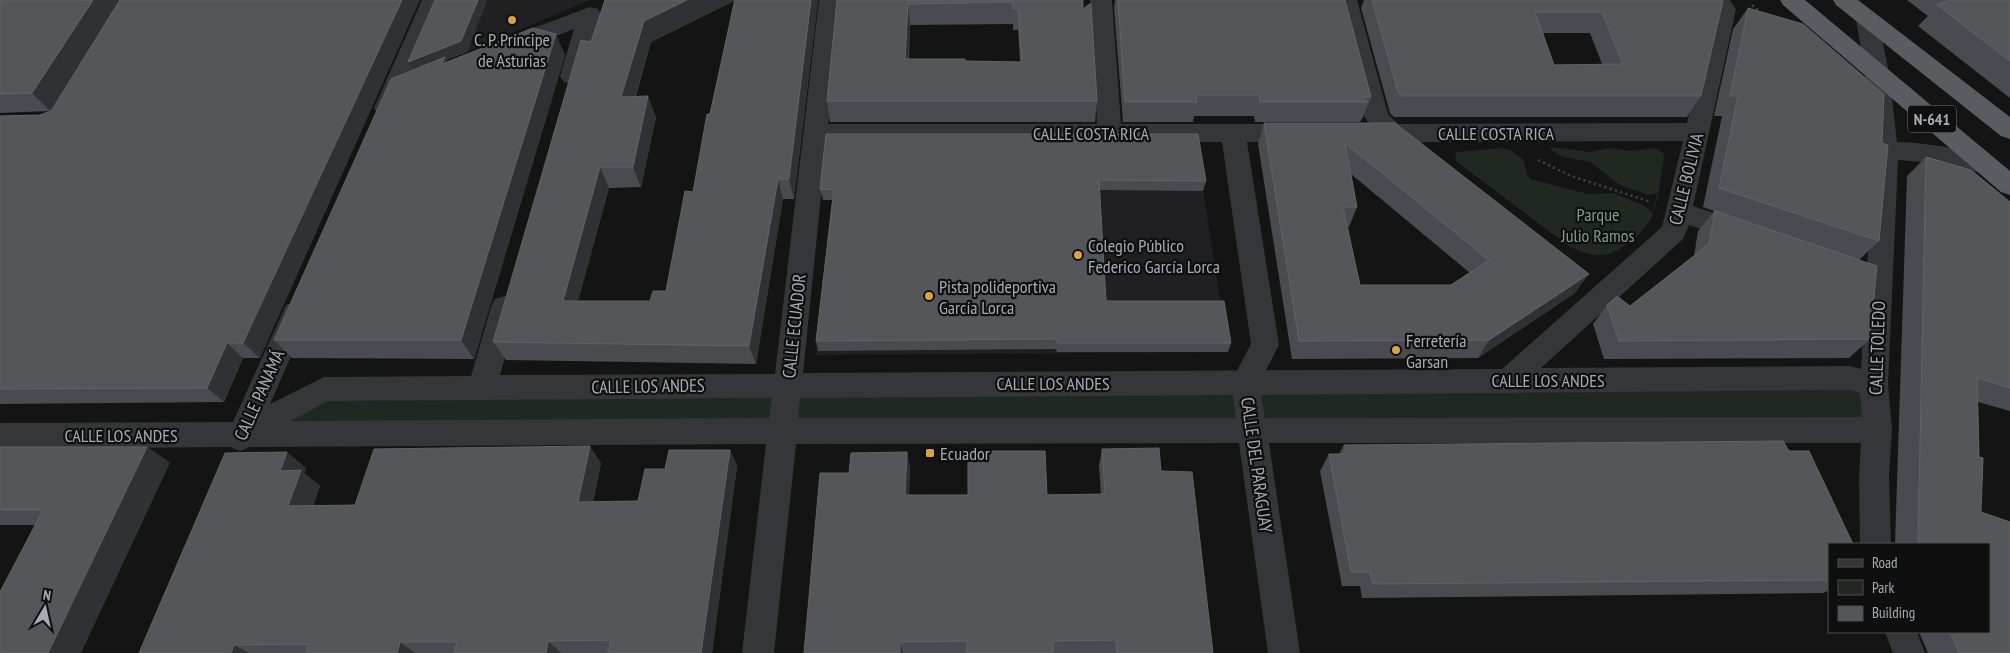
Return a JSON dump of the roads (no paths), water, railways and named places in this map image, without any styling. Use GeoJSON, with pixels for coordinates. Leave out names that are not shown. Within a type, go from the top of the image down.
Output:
{"type":"FeatureCollection","features":[{"type":"Feature","properties":{"kind":"highway","name":"N-641"},"geometry":{"type":"LineString","coordinates":[[1791,0],[1986,166],[2010,184]]}},
{"type":"Feature","properties":{"kind":"highway","name":"N-641"},"geometry":{"type":"LineString","coordinates":[[1844,0],[2010,130]]}},
{"type":"Feature","properties":{"kind":"street"},"geometry":{"type":"LineString","coordinates":[[377,128],[433,0]]}},
{"type":"Feature","properties":{"kind":"street","name":"CALLE ECUADOR"},"geometry":{"type":"LineString","coordinates":[[758,653],[830,0]]}},
{"type":"Feature","properties":{"kind":"street"},"geometry":{"type":"LineString","coordinates":[[1101,0],[1110,133]]}},
{"type":"Feature","properties":{"kind":"street"},"geometry":{"type":"LineString","coordinates":[[1346,0],[1377,118],[1392,133],[1432,160]]}},
{"type":"Feature","properties":{"kind":"street","name":"CALLE BOLIVIA"},"geometry":{"type":"LineString","coordinates":[[1509,380],[1598,284],[1674,232],[1725,9],[1719,0]]}},
{"type":"Feature","properties":{"kind":"street"},"geometry":{"type":"LineString","coordinates":[[492,53],[599,10],[564,101]]}},
{"type":"Feature","properties":{"kind":"street","name":"CALLE TOLEDO"},"geometry":{"type":"LineString","coordinates":[[1867,19],[1878,73],[1886,151],[1869,277],[1877,430],[1874,476],[1876,543]]}},
{"type":"Feature","properties":{"kind":"street"},"geometry":{"type":"LineString","coordinates":[[393,92],[421,81]]}},
{"type":"Feature","properties":{"kind":"street","name":"CALLE COSTA RICA"},"geometry":{"type":"LineString","coordinates":[[1358,133],[1698,132]]}},
{"type":"Feature","properties":{"kind":"street","name":"CALLE COSTA RICA"},"geometry":{"type":"LineString","coordinates":[[815,133],[1320,133]]}},
{"type":"Feature","properties":{"kind":"street","name":"CALLE DEL PARAGUAY"},"geometry":{"type":"LineString","coordinates":[[1234,133],[1265,345],[1245,382],[1284,653]]}},
{"type":"Feature","properties":{"kind":"street"},"geometry":{"type":"LineString","coordinates":[[1886,151],[1923,152],[1954,156],[1986,166]]}},
{"type":"Feature","properties":{"kind":"street"},"geometry":{"type":"LineString","coordinates":[[1680,212],[1766,241]]}},
{"type":"Feature","properties":{"kind":"street","name":"CALLE PANAMÁ"},"geometry":{"type":"LineString","coordinates":[[236,447],[307,287]]}},
{"type":"Feature","properties":{"kind":"street"},"geometry":{"type":"LineString","coordinates":[[482,388],[511,288]]}},
{"type":"Feature","properties":{"kind":"street","name":"CALLE LOS ANDES"},"geometry":{"type":"LineString","coordinates":[[236,447],[324,389],[1850,378],[1874,384]]}},
{"type":"Feature","properties":{"kind":"street","name":"CALLE LOS ANDES"},"geometry":{"type":"LineString","coordinates":[[0,436],[236,447],[782,431],[1877,430]]}},
{"type":"Feature","properties":{"kind":"street"},"geometry":{"type":"LineString","coordinates":[[1901,633],[1909,653]]}},
{"type":"Feature","properties":{"kind":"place","name":"C. P. Príncipe de Asturias"},"geometry":{"type":"Point","coordinates":[512,20]}},
{"type":"Feature","properties":{"kind":"place","name":"Colegio Público Federico García Lorca"},"geometry":{"type":"Point","coordinates":[1078,255]}},
{"type":"Feature","properties":{"kind":"place","name":"Pista polideportiva García Lorca"},"geometry":{"type":"Point","coordinates":[929,296]}},
{"type":"Feature","properties":{"kind":"place","name":"Ferretería Garsan"},"geometry":{"type":"Point","coordinates":[1396,350]}},
{"type":"Feature","properties":{"kind":"place","name":"Ecuador"},"geometry":{"type":"Point","coordinates":[930,453]}},
{"type":"Feature","properties":{"kind":"park label","name":"Parque Julio Ramos"},"geometry":{"type":"Point","coordinates":[1598,224]}}]}
